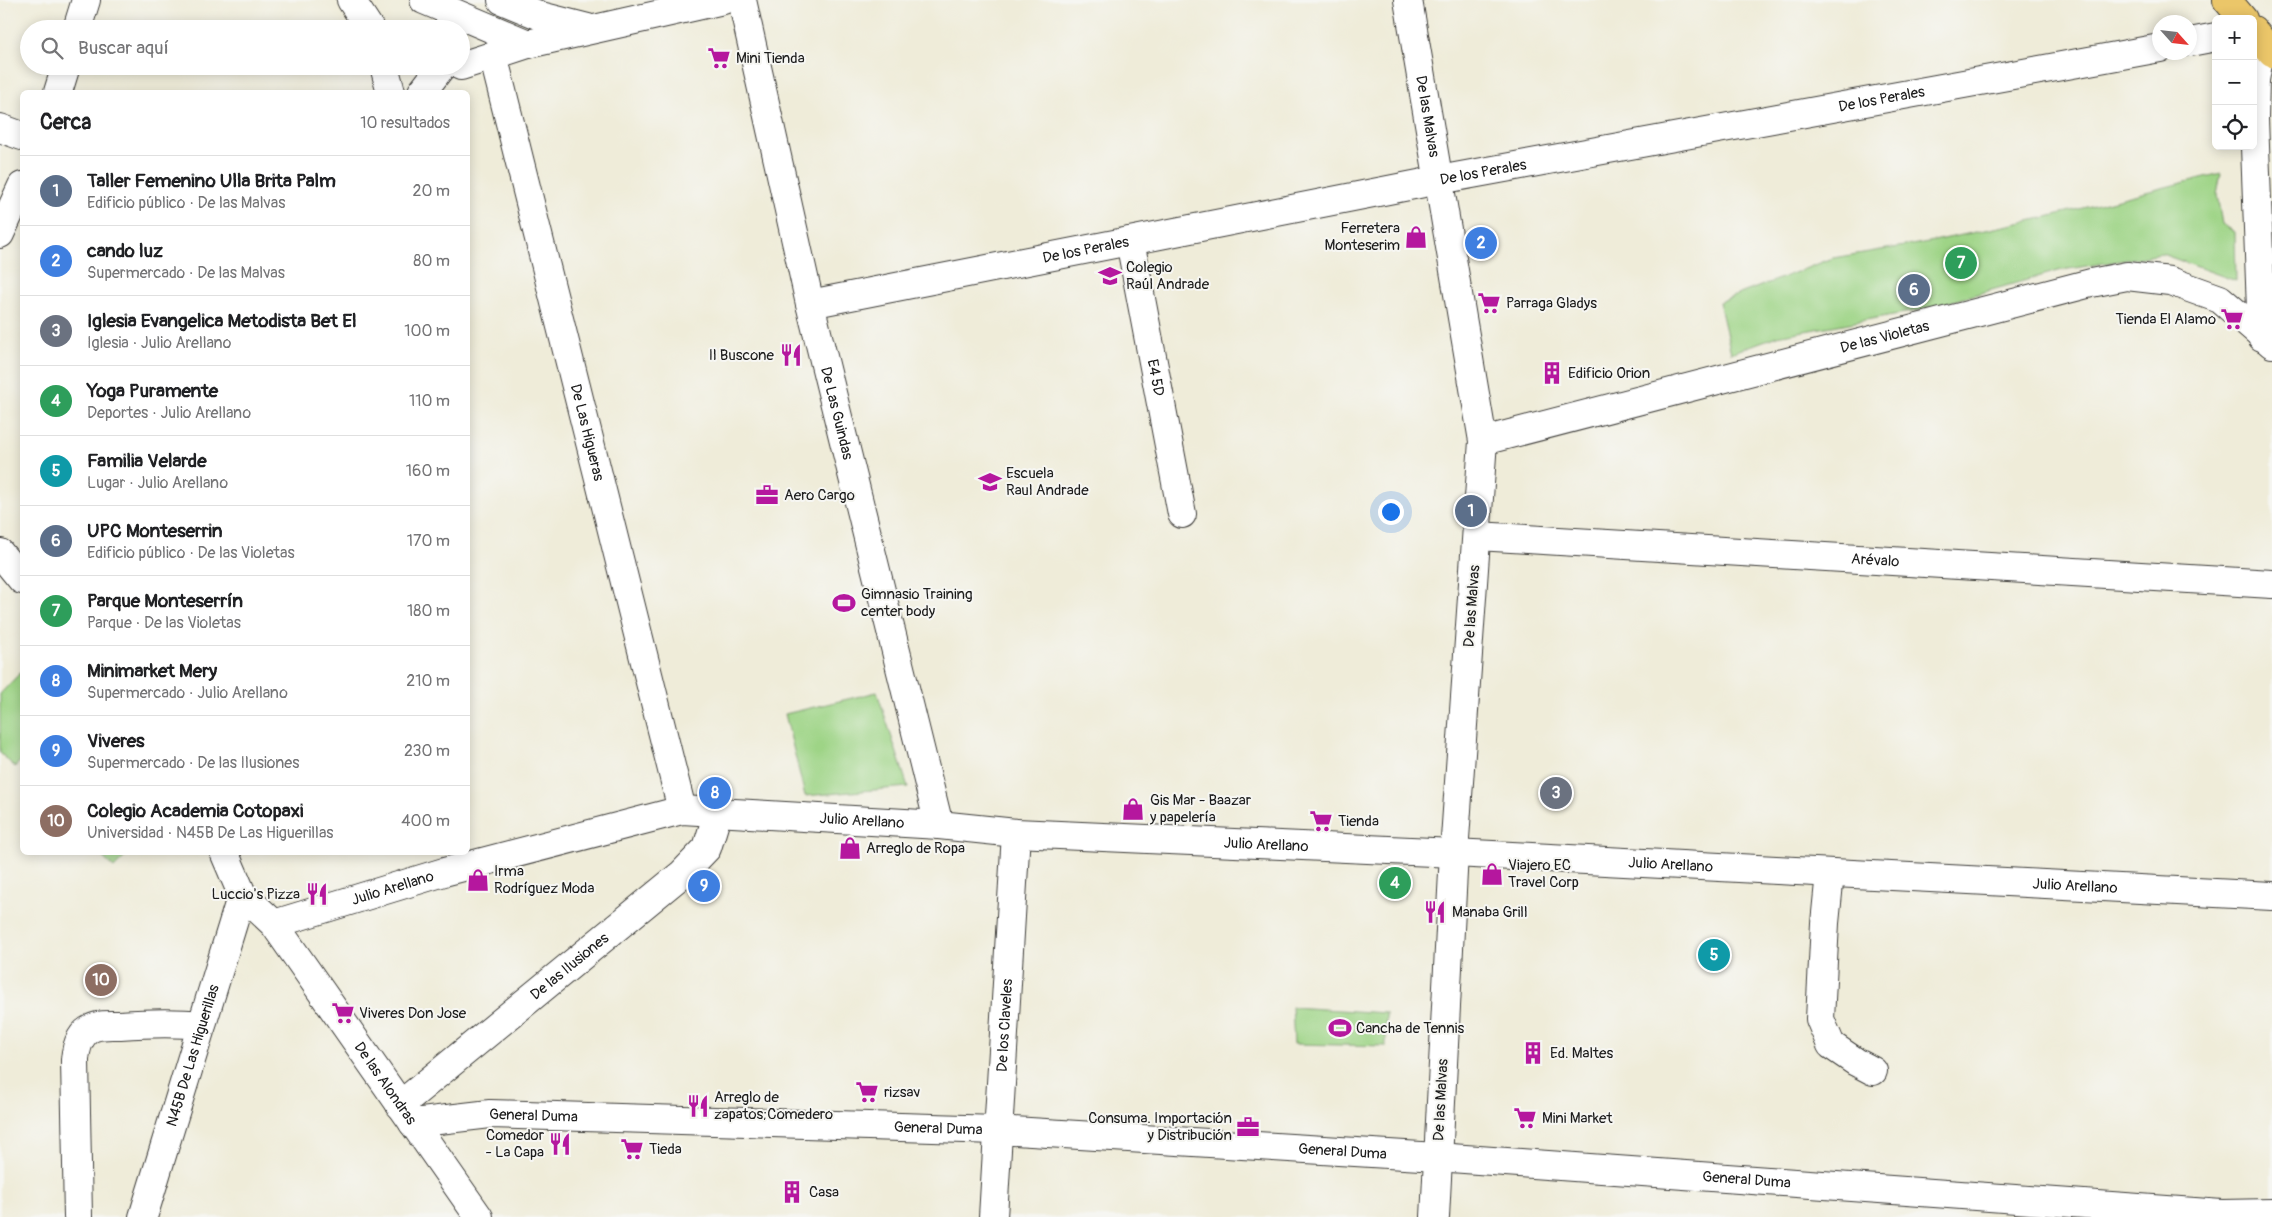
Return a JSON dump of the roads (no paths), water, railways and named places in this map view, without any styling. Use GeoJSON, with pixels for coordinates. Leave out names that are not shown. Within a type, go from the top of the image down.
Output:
{"type":"FeatureCollection","features":[{"type":"Feature","properties":{"kind":"main road"},"geometry":{"type":"LineString","coordinates":[[2227,0],[2240,15]]}},
{"type":"Feature","properties":{"kind":"street"},"geometry":{"type":"LineString","coordinates":[[80,20],[86,0]]}},
{"type":"Feature","properties":{"kind":"street"},"geometry":{"type":"LineString","coordinates":[[351,0],[364,20]]}},
{"type":"Feature","properties":{"kind":"street"},"geometry":{"type":"LineString","coordinates":[[424,0],[452,20]]}},
{"type":"Feature","properties":{"kind":"street"},"geometry":{"type":"LineString","coordinates":[[470,29],[490,0]]}},
{"type":"Feature","properties":{"kind":"street"},"geometry":{"type":"LineString","coordinates":[[502,0],[541,16],[592,29]]}},
{"type":"Feature","properties":{"kind":"street"},"geometry":{"type":"LineString","coordinates":[[470,63],[528,44],[722,0]]}},
{"type":"Feature","properties":{"kind":"street","name":"De Las Guindas"},"geometry":{"type":"LineString","coordinates":[[742,0],[810,304],[939,825]]}},
{"type":"Feature","properties":{"kind":"street","name":"De las Malvas"},"geometry":{"type":"LineString","coordinates":[[1408,0],[1483,441],[1454,853],[1435,1217]]}},
{"type":"Feature","properties":{"kind":"street"},"geometry":{"type":"LineString","coordinates":[[470,32],[528,44]]}},
{"type":"Feature","properties":{"kind":"street"},"geometry":{"type":"LineString","coordinates":[[2197,41],[2212,38]]}},
{"type":"Feature","properties":{"kind":"street"},"geometry":{"type":"LineString","coordinates":[[2263,38],[2255,80],[2254,119],[2267,340]]}},
{"type":"Feature","properties":{"kind":"street","name":"De los Perales"},"geometry":{"type":"LineString","coordinates":[[810,304],[1393,191],[1440,180],[2152,49]]}},
{"type":"Feature","properties":{"kind":"street","name":"De Las Higueras"},"geometry":{"type":"LineString","coordinates":[[493,55],[682,810]]}},
{"type":"Feature","properties":{"kind":"street"},"geometry":{"type":"LineString","coordinates":[[59,90],[63,75]]}},
{"type":"Feature","properties":{"kind":"street"},"geometry":{"type":"LineString","coordinates":[[386,75],[390,90]]}},
{"type":"Feature","properties":{"kind":"street"},"geometry":{"type":"LineString","coordinates":[[0,128],[20,135]]}},
{"type":"Feature","properties":{"kind":"street"},"geometry":{"type":"LineString","coordinates":[[0,234],[20,190]]}},
{"type":"Feature","properties":{"kind":"street","name":"E4 5D"},"geometry":{"type":"LineString","coordinates":[[1130,241],[1182,514]]}},
{"type":"Feature","properties":{"kind":"street","name":"De las Violetas"},"geometry":{"type":"LineString","coordinates":[[1483,441],[2127,276],[2170,281],[2220,299],[2267,340]]}},
{"type":"Feature","properties":{"kind":"street","name":"Arévalo"},"geometry":{"type":"LineString","coordinates":[[1477,536],[2272,584]]}},
{"type":"Feature","properties":{"kind":"street"},"geometry":{"type":"LineString","coordinates":[[0,553],[20,578]]}},
{"type":"Feature","properties":{"kind":"street","name":"Julio Arellano"},"geometry":{"type":"LineString","coordinates":[[274,924],[441,862],[682,810],[939,825],[1016,833],[1454,853],[2272,896]]}},
{"type":"Feature","properties":{"kind":"street","name":"De las Ilusiones"},"geometry":{"type":"LineString","coordinates":[[406,1114],[684,873],[707,848],[718,812]]}},
{"type":"Feature","properties":{"kind":"street","name":"De los Claveles"},"geometry":{"type":"LineString","coordinates":[[993,1217],[1016,833]]}},
{"type":"Feature","properties":{"kind":"street","name":"De las Alondras"},"geometry":{"type":"LineString","coordinates":[[225,855],[242,894],[274,924],[479,1217]]}},
{"type":"Feature","properties":{"kind":"street"},"geometry":{"type":"LineString","coordinates":[[1830,874],[1825,923],[1820,1019],[1831,1044],[1856,1062],[1873,1071]]}},
{"type":"Feature","properties":{"kind":"street","name":"N45B De Las Higuerillas"},"geometry":{"type":"LineString","coordinates":[[143,1217],[242,894]]}},
{"type":"Feature","properties":{"kind":"street"},"geometry":{"type":"LineString","coordinates":[[78,1217],[76,1046],[85,1033],[93,1027],[173,1022],[202,1025]]}},
{"type":"Feature","properties":{"kind":"street","name":"General Duma"},"geometry":{"type":"LineString","coordinates":[[406,1114],[490,1114],[997,1130],[1437,1157],[2220,1216],[2272,1213]]}},
{"type":"Feature","properties":{"kind":"place","name":"Mini Tienda"},"geometry":{"type":"Point","coordinates":[719,58]}},
{"type":"Feature","properties":{"kind":"place","name":"Ferretera Monteserim"},"geometry":{"type":"Point","coordinates":[1416,237]}},
{"type":"Feature","properties":{"kind":"place","name":"cando luz"},"geometry":{"type":"Point","coordinates":[1481,243]}},
{"type":"Feature","properties":{"kind":"place","name":"Parque Monteserrín"},"geometry":{"type":"Point","coordinates":[1961,263]}},
{"type":"Feature","properties":{"kind":"place","name":"Colegio Raúl Andrade"},"geometry":{"type":"Point","coordinates":[1110,276]}},
{"type":"Feature","properties":{"kind":"place","name":"UPC Monteserrin"},"geometry":{"type":"Point","coordinates":[1914,290]}},
{"type":"Feature","properties":{"kind":"place","name":"Parraga Gladys"},"geometry":{"type":"Point","coordinates":[1489,303]}},
{"type":"Feature","properties":{"kind":"place","name":"Tienda El Alamo"},"geometry":{"type":"Point","coordinates":[2232,319]}},
{"type":"Feature","properties":{"kind":"place","name":"Il Buscone"},"geometry":{"type":"Point","coordinates":[791,355]}},
{"type":"Feature","properties":{"kind":"place","name":"Edificio Orion"},"geometry":{"type":"Point","coordinates":[1552,373]}},
{"type":"Feature","properties":{"kind":"place","name":"Escuela Raul Andrade"},"geometry":{"type":"Point","coordinates":[990,482]}},
{"type":"Feature","properties":{"kind":"place","name":"Aero Cargo"},"geometry":{"type":"Point","coordinates":[767,495]}},
{"type":"Feature","properties":{"kind":"place","name":"Taller Femenino Ulla Brita Palm"},"geometry":{"type":"Point","coordinates":[1471,511]}},
{"type":"Feature","properties":{"kind":"place","name":"Gimnasio Training center body"},"geometry":{"type":"Point","coordinates":[844,603]}},
{"type":"Feature","properties":{"kind":"place","name":"Minimarket Mery"},"geometry":{"type":"Point","coordinates":[715,793]}},
{"type":"Feature","properties":{"kind":"place","name":"Iglesia Evangelica Metodista Bet El"},"geometry":{"type":"Point","coordinates":[1556,793]}},
{"type":"Feature","properties":{"kind":"place","name":"Gis Mar - Baazar y papelería"},"geometry":{"type":"Point","coordinates":[1133,809]}},
{"type":"Feature","properties":{"kind":"place","name":"Tienda"},"geometry":{"type":"Point","coordinates":[1321,821]}},
{"type":"Feature","properties":{"kind":"place","name":"Arreglo de Ropa"},"geometry":{"type":"Point","coordinates":[850,848]}},
{"type":"Feature","properties":{"kind":"place","name":"Viajero EC Travel Corp"},"geometry":{"type":"Point","coordinates":[1492,874]}},
{"type":"Feature","properties":{"kind":"place","name":"Irma Rodríguez Moda"},"geometry":{"type":"Point","coordinates":[478,880]}},
{"type":"Feature","properties":{"kind":"place","name":"Yoga Puramente"},"geometry":{"type":"Point","coordinates":[1395,883]}},
{"type":"Feature","properties":{"kind":"place","name":"Viveres"},"geometry":{"type":"Point","coordinates":[704,886]}},
{"type":"Feature","properties":{"kind":"place","name":"Luccio's Pizza"},"geometry":{"type":"Point","coordinates":[317,894]}},
{"type":"Feature","properties":{"kind":"place","name":"Manaba Grill"},"geometry":{"type":"Point","coordinates":[1435,912]}},
{"type":"Feature","properties":{"kind":"place","name":"Familia Velarde"},"geometry":{"type":"Point","coordinates":[1714,955]}},
{"type":"Feature","properties":{"kind":"place","name":"Colegio Academia Cotopaxi"},"geometry":{"type":"Point","coordinates":[101,980]}},
{"type":"Feature","properties":{"kind":"place","name":"Viveres Don Jose"},"geometry":{"type":"Point","coordinates":[343,1013]}},
{"type":"Feature","properties":{"kind":"place","name":"Cancha de Tennis"},"geometry":{"type":"Point","coordinates":[1340,1028]}},
{"type":"Feature","properties":{"kind":"place","name":"Ed. Maltes"},"geometry":{"type":"Point","coordinates":[1533,1053]}},
{"type":"Feature","properties":{"kind":"place","name":"rizsav"},"geometry":{"type":"Point","coordinates":[867,1092]}},
{"type":"Feature","properties":{"kind":"place","name":"Arreglo de zapatos;Comedero"},"geometry":{"type":"Point","coordinates":[698,1106]}},
{"type":"Feature","properties":{"kind":"place","name":"Mini Market"},"geometry":{"type":"Point","coordinates":[1525,1118]}},
{"type":"Feature","properties":{"kind":"place","name":"Consuma. Importación y Distribución"},"geometry":{"type":"Point","coordinates":[1248,1127]}},
{"type":"Feature","properties":{"kind":"place","name":"Comedor - La Capa"},"geometry":{"type":"Point","coordinates":[560,1144]}},
{"type":"Feature","properties":{"kind":"place","name":"Tieda"},"geometry":{"type":"Point","coordinates":[632,1149]}},
{"type":"Feature","properties":{"kind":"place","name":"Casa"},"geometry":{"type":"Point","coordinates":[792,1192]}}]}
